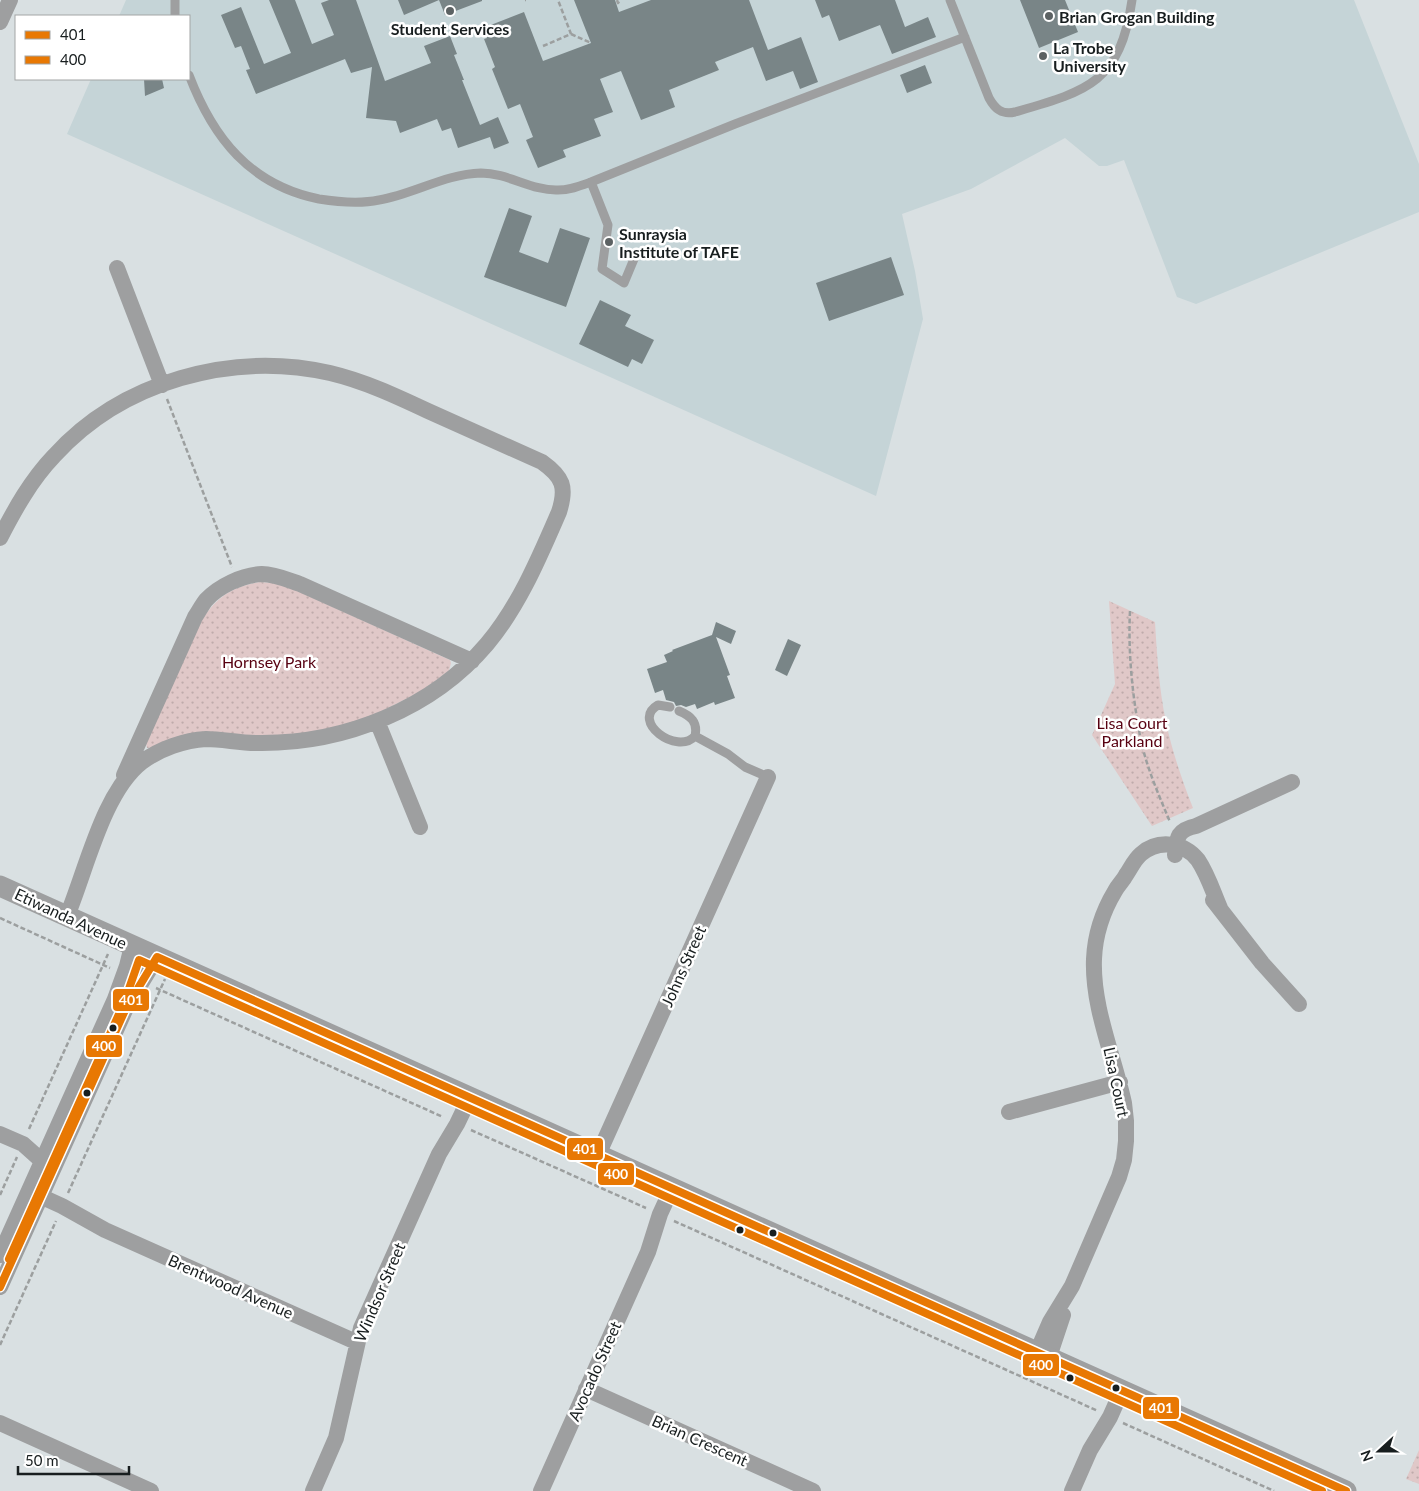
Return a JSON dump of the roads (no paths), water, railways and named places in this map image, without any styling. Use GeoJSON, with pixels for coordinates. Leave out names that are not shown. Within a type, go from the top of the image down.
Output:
{"type":"FeatureCollection","features":[{"type":"Feature","properties":{"kind":"street"},"geometry":{"type":"LineString","coordinates":[[0,22],[10,0]]}},
{"type":"Feature","properties":{"kind":"street"},"geometry":{"type":"LineString","coordinates":[[117,268],[162,385]]}},
{"type":"Feature","properties":{"kind":"street"},"geometry":{"type":"LineString","coordinates":[[0,538],[33,481],[54,456],[79,432],[107,411],[133,397],[162,385],[199,373],[232,367],[287,366],[330,373],[386,391],[542,462],[551,468],[561,481],[563,490],[559,512],[521,593],[488,644],[472,661],[429,695],[377,721],[346,732],[307,741],[260,744],[206,739],[190,741],[174,746],[144,761],[134,769],[118,789]]}},
{"type":"Feature","properties":{"kind":"street"},"geometry":{"type":"LineString","coordinates":[[62,914],[79,886],[90,851],[195,617],[205,601],[217,590],[237,580],[262,574],[278,577],[300,584],[472,661]]}},
{"type":"Feature","properties":{"kind":"street"},"geometry":{"type":"LineString","coordinates":[[377,721],[420,827]]}},
{"type":"Feature","properties":{"kind":"street","name":"Johns Street"},"geometry":{"type":"LineString","coordinates":[[598,1155],[768,777]]}},
{"type":"Feature","properties":{"kind":"street"},"geometry":{"type":"LineString","coordinates":[[1292,782],[1196,826],[1178,849],[1202,887],[1262,963],[1299,1004]]}},
{"type":"Feature","properties":{"kind":"street","name":"Lisa Court"},"geometry":{"type":"LineString","coordinates":[[1043,1355],[1112,1195],[1124,1160],[1126,1121],[1120,1082],[1096,994],[1094,975],[1094,956],[1100,923],[1107,906],[1126,875],[1157,856],[1178,849]]}},
{"type":"Feature","properties":{"kind":"street","name":"Etiwanda Avenue"},"geometry":{"type":"LineString","coordinates":[[0,886],[1346,1491]]}},
{"type":"Feature","properties":{"kind":"street"},"geometry":{"type":"LineString","coordinates":[[0,1287],[33,1198],[124,974],[124,942]]}},
{"type":"Feature","properties":{"kind":"street"},"geometry":{"type":"LineString","coordinates":[[51,1157],[141,981],[164,961]]}},
{"type":"Feature","properties":{"kind":"street"},"geometry":{"type":"LineString","coordinates":[[1009,1112],[1120,1082]]}},
{"type":"Feature","properties":{"kind":"street","name":"Windsor Street"},"geometry":{"type":"LineString","coordinates":[[314,1491],[336,1438],[356,1342],[361,1328],[465,1095]]}},
{"type":"Feature","properties":{"kind":"street"},"geometry":{"type":"LineString","coordinates":[[0,1134],[51,1157]]}},
{"type":"Feature","properties":{"kind":"street","name":"Avocado Street"},"geometry":{"type":"LineString","coordinates":[[541,1491],[676,1190]]}},
{"type":"Feature","properties":{"kind":"street"},"geometry":{"type":"LineString","coordinates":[[0,1255],[33,1198]]}},
{"type":"Feature","properties":{"kind":"street","name":"Brentwood Avenue"},"geometry":{"type":"LineString","coordinates":[[33,1198],[356,1342]]}},
{"type":"Feature","properties":{"kind":"street"},"geometry":{"type":"LineString","coordinates":[[1072,1491],[1117,1388]]}},
{"type":"Feature","properties":{"kind":"street","name":"Brian Crescent"},"geometry":{"type":"LineString","coordinates":[[586,1389],[813,1491]]}},
{"type":"Feature","properties":{"kind":"street"},"geometry":{"type":"LineString","coordinates":[[2,1423],[151,1491]]}},
{"type":"Feature","properties":{"kind":"lane"},"geometry":{"type":"LineString","coordinates":[[174,15],[175,0]]}},
{"type":"Feature","properties":{"kind":"lane"},"geometry":{"type":"LineString","coordinates":[[950,0],[991,102],[1001,112],[1011,113],[1072,94],[1098,79],[1117,55],[1124,39],[1132,0]]}},
{"type":"Feature","properties":{"kind":"lane"},"geometry":{"type":"LineString","coordinates":[[190,77],[214,128],[241,160],[258,174],[292,192],[326,200],[364,202],[396,196],[465,174],[498,174],[546,189],[557,191],[570,189],[965,37]]}},
{"type":"Feature","properties":{"kind":"lane"},"geometry":{"type":"LineString","coordinates":[[591,182],[608,225],[602,269],[624,283],[634,259]]}},
{"type":"Feature","properties":{"kind":"lane"},"geometry":{"type":"LineString","coordinates":[[658,706],[674,709],[689,715],[693,719],[696,736],[688,742],[678,743],[654,730],[649,721],[652,711],[658,706]]}},
{"type":"Feature","properties":{"kind":"lane"},"geometry":{"type":"LineString","coordinates":[[696,736],[745,766],[768,777]]}},
{"type":"Feature","properties":{"kind":"place","name":"Student Services"},"geometry":{"type":"Point","coordinates":[450,11]}},
{"type":"Feature","properties":{"kind":"place","name":"Brian Grogan Building"},"geometry":{"type":"Point","coordinates":[1049,16]}},
{"type":"Feature","properties":{"kind":"place","name":"La Trobe University"},"geometry":{"type":"Point","coordinates":[1043,56]}},
{"type":"Feature","properties":{"kind":"place","name":"Sunraysia Institute of TAFE"},"geometry":{"type":"Point","coordinates":[609,242]}},
{"type":"Feature","properties":{"kind":"park label","name":"Hornsey Park"},"geometry":{"type":"Point","coordinates":[269,661]}},
{"type":"Feature","properties":{"kind":"park label","name":"Lisa Court Parkland"},"geometry":{"type":"Point","coordinates":[1132,731]}}]}
